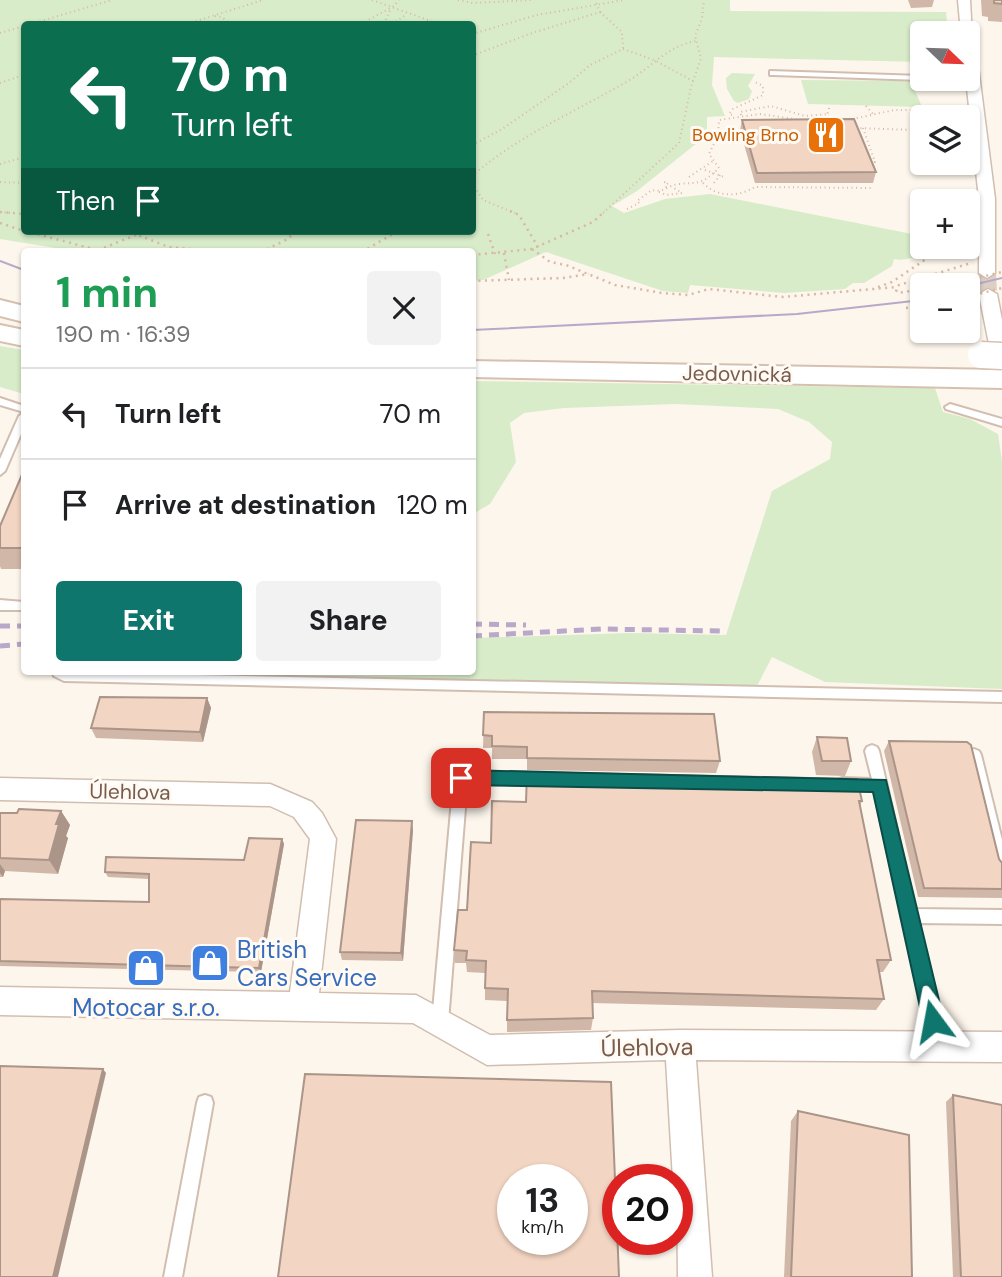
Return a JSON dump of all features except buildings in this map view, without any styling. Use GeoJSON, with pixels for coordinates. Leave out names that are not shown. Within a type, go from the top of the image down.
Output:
{"type":"FeatureCollection","features":[{"type":"Feature","properties":{"kind":"main road"},"geometry":{"type":"LineString","coordinates":[[0,309],[21,313]]}},
{"type":"Feature","properties":{"kind":"main road"},"geometry":{"type":"LineString","coordinates":[[0,333],[21,337]]}},
{"type":"Feature","properties":{"kind":"main road","name":"Jedovnická"},"geometry":{"type":"LineString","coordinates":[[476,346],[994,363]]}},
{"type":"Feature","properties":{"kind":"main road","name":"Jedovnická"},"geometry":{"type":"LineString","coordinates":[[476,369],[994,363]]}},
{"type":"Feature","properties":{"kind":"street"},"geometry":{"type":"LineString","coordinates":[[964,0],[966,21]]}},
{"type":"Feature","properties":{"kind":"street"},"geometry":{"type":"LineString","coordinates":[[973,91],[988,200],[987,273]]}},
{"type":"Feature","properties":{"kind":"street"},"geometry":{"type":"LineString","coordinates":[[988,292],[998,321],[994,363]]}},
{"type":"Feature","properties":{"kind":"street","name":"Úlehlova"},"geometry":{"type":"LineString","coordinates":[[0,789],[270,795],[296,804],[313,817],[323,839],[303,1006]]}},
{"type":"Feature","properties":{"kind":"street","name":"Úlehlova"},"geometry":{"type":"LineString","coordinates":[[0,1001],[416,1009],[487,1050],[680,1045],[1002,1048]]}},
{"type":"Feature","properties":{"kind":"street"},"geometry":{"type":"LineString","coordinates":[[680,1045],[695,1277]]}},
{"type":"Feature","properties":{"kind":"lane"},"geometry":{"type":"LineString","coordinates":[[773,73],[910,78]]}},
{"type":"Feature","properties":{"kind":"lane"},"geometry":{"type":"LineString","coordinates":[[0,401],[21,408]]}},
{"type":"Feature","properties":{"kind":"lane"},"geometry":{"type":"LineString","coordinates":[[950,407],[1002,424]]}},
{"type":"Feature","properties":{"kind":"lane"},"geometry":{"type":"LineString","coordinates":[[0,471],[21,423]]}},
{"type":"Feature","properties":{"kind":"lane"},"geometry":{"type":"LineString","coordinates":[[0,605],[21,606]]}},
{"type":"Feature","properties":{"kind":"lane"},"geometry":{"type":"LineString","coordinates":[[62,675],[1002,696]]}},
{"type":"Feature","properties":{"kind":"lane"},"geometry":{"type":"LineString","coordinates":[[872,751],[939,1047]]}},
{"type":"Feature","properties":{"kind":"lane"},"geometry":{"type":"LineString","coordinates":[[974,755],[1002,868]]}},
{"type":"Feature","properties":{"kind":"lane"},"geometry":{"type":"LineString","coordinates":[[440,1023],[461,778],[559,779]]}},
{"type":"Feature","properties":{"kind":"lane"},"geometry":{"type":"LineString","coordinates":[[824,784],[880,785]]}},
{"type":"Feature","properties":{"kind":"lane"},"geometry":{"type":"LineString","coordinates":[[910,916],[1002,917]]}},
{"type":"Feature","properties":{"kind":"lane"},"geometry":{"type":"LineString","coordinates":[[173,1277],[205,1103]]}},
{"type":"Feature","properties":{"kind":"path"},"geometry":{"type":"LineString","coordinates":[[41,21],[112,0]]}},
{"type":"Feature","properties":{"kind":"path"},"geometry":{"type":"LineString","coordinates":[[196,21],[263,0]]}},
{"type":"Feature","properties":{"kind":"path"},"geometry":{"type":"LineString","coordinates":[[372,0],[406,15],[428,21]]}},
{"type":"Feature","properties":{"kind":"path"},"geometry":{"type":"LineString","coordinates":[[367,21],[391,8],[399,0]]}},
{"type":"Feature","properties":{"kind":"path"},"geometry":{"type":"LineString","coordinates":[[458,0],[472,3],[531,0]]}},
{"type":"Feature","properties":{"kind":"path"},"geometry":{"type":"LineString","coordinates":[[595,0],[599,4],[600,12],[622,33],[623,49]]}},
{"type":"Feature","properties":{"kind":"path"},"geometry":{"type":"LineString","coordinates":[[476,33],[537,15],[624,0]]}},
{"type":"Feature","properties":{"kind":"path"},"geometry":{"type":"LineString","coordinates":[[476,256],[532,249],[593,222],[679,143],[701,58],[695,36],[702,19],[704,0]]}},
{"type":"Feature","properties":{"kind":"path"},"geometry":{"type":"LineString","coordinates":[[209,8],[214,15],[226,20],[229,12]]}},
{"type":"Feature","properties":{"kind":"path"},"geometry":{"type":"LineString","coordinates":[[385,21],[391,8]]}},
{"type":"Feature","properties":{"kind":"path"},"geometry":{"type":"LineString","coordinates":[[476,54],[529,34],[600,12]]}},
{"type":"Feature","properties":{"kind":"path"},"geometry":{"type":"LineString","coordinates":[[397,21],[406,15]]}},
{"type":"Feature","properties":{"kind":"path"},"geometry":{"type":"LineString","coordinates":[[0,33],[21,27]]}},
{"type":"Feature","properties":{"kind":"path"},"geometry":{"type":"LineString","coordinates":[[476,172],[532,135],[632,79],[654,60],[682,43],[696,41]]}},
{"type":"Feature","properties":{"kind":"path"},"geometry":{"type":"LineString","coordinates":[[623,49],[654,60],[693,81]]}},
{"type":"Feature","properties":{"kind":"path"},"geometry":{"type":"LineString","coordinates":[[476,143],[502,129],[569,83],[590,65],[614,56],[623,49]]}},
{"type":"Feature","properties":{"kind":"path"},"geometry":{"type":"LineString","coordinates":[[0,83],[21,76]]}},
{"type":"Feature","properties":{"kind":"path"},"geometry":{"type":"LineString","coordinates":[[732,115],[729,114],[731,110],[756,100],[765,91],[762,83],[753,81]]}},
{"type":"Feature","properties":{"kind":"path"},"geometry":{"type":"LineString","coordinates":[[756,100],[766,106]]}},
{"type":"Feature","properties":{"kind":"path"},"geometry":{"type":"LineString","coordinates":[[819,124],[825,127],[830,105]]}},
{"type":"Feature","properties":{"kind":"path"},"geometry":{"type":"LineString","coordinates":[[738,107],[746,109],[766,106],[809,117],[828,114]]}},
{"type":"Feature","properties":{"kind":"path"},"geometry":{"type":"LineString","coordinates":[[866,106],[874,115]]}},
{"type":"Feature","properties":{"kind":"path"},"geometry":{"type":"LineString","coordinates":[[756,108],[756,113]]}},
{"type":"Feature","properties":{"kind":"path"},"geometry":{"type":"LineString","coordinates":[[741,115],[740,112],[746,109]]}},
{"type":"Feature","properties":{"kind":"path"},"geometry":{"type":"LineString","coordinates":[[848,120],[894,110],[910,110]]}},
{"type":"Feature","properties":{"kind":"path"},"geometry":{"type":"LineString","coordinates":[[713,120],[756,113],[805,121]]}},
{"type":"Feature","properties":{"kind":"path"},"geometry":{"type":"LineString","coordinates":[[796,118],[801,116]]}},
{"type":"Feature","properties":{"kind":"path"},"geometry":{"type":"LineString","coordinates":[[809,117],[814,121]]}},
{"type":"Feature","properties":{"kind":"path"},"geometry":{"type":"LineString","coordinates":[[681,184],[703,183],[719,168],[709,154],[718,135],[719,120]]}},
{"type":"Feature","properties":{"kind":"path"},"geometry":{"type":"LineString","coordinates":[[853,128],[910,130]]}},
{"type":"Feature","properties":{"kind":"path"},"geometry":{"type":"LineString","coordinates":[[863,128],[875,162],[865,162]]}},
{"type":"Feature","properties":{"kind":"path"},"geometry":{"type":"LineString","coordinates":[[0,164],[21,158]]}},
{"type":"Feature","properties":{"kind":"path"},"geometry":{"type":"LineString","coordinates":[[674,188],[693,178],[689,177],[713,161]]}},
{"type":"Feature","properties":{"kind":"path"},"geometry":{"type":"LineString","coordinates":[[705,170],[722,176],[714,183]]}},
{"type":"Feature","properties":{"kind":"path"},"geometry":{"type":"LineString","coordinates":[[664,181],[668,183],[665,186],[667,188]]}},
{"type":"Feature","properties":{"kind":"path"},"geometry":{"type":"LineString","coordinates":[[0,182],[21,183]]}},
{"type":"Feature","properties":{"kind":"path"},"geometry":{"type":"LineString","coordinates":[[703,183],[711,191],[729,195],[750,191],[755,187],[873,188]]}},
{"type":"Feature","properties":{"kind":"path"},"geometry":{"type":"LineString","coordinates":[[627,209],[639,203],[636,201],[650,194],[653,188],[662,195],[682,192],[667,188],[659,192]]}},
{"type":"Feature","properties":{"kind":"path"},"geometry":{"type":"LineString","coordinates":[[476,189],[483,200],[519,215],[538,247]]}},
{"type":"Feature","properties":{"kind":"path"},"geometry":{"type":"LineString","coordinates":[[0,212],[21,214]]}},
{"type":"Feature","properties":{"kind":"path"},"geometry":{"type":"LineString","coordinates":[[0,223],[21,230]]}},
{"type":"Feature","properties":{"kind":"path"},"geometry":{"type":"LineString","coordinates":[[488,234],[495,254]]}},
{"type":"Feature","properties":{"kind":"path"},"geometry":{"type":"LineString","coordinates":[[39,235],[86,248]]}},
{"type":"Feature","properties":{"kind":"path"},"geometry":{"type":"LineString","coordinates":[[105,248],[138,235],[169,247],[180,248]]}},
{"type":"Feature","properties":{"kind":"path"},"geometry":{"type":"LineString","coordinates":[[269,248],[292,235]]}},
{"type":"Feature","properties":{"kind":"path"},"geometry":{"type":"LineString","coordinates":[[369,248],[391,235]]}},
{"type":"Feature","properties":{"kind":"path"},"geometry":{"type":"LineString","coordinates":[[532,249],[550,262],[632,289],[688,295],[709,289],[783,297],[897,288],[952,267]]}},
{"type":"Feature","properties":{"kind":"path"},"geometry":{"type":"LineString","coordinates":[[504,253],[509,280]]}},
{"type":"Feature","properties":{"kind":"path"},"geometry":{"type":"LineString","coordinates":[[872,289],[892,282],[926,259]]}},
{"type":"Feature","properties":{"kind":"path"},"geometry":{"type":"LineString","coordinates":[[980,277],[1002,272]]}},
{"type":"Feature","properties":{"kind":"path"},"geometry":{"type":"LineString","coordinates":[[476,281],[591,274]]}},
{"type":"Feature","properties":{"kind":"path"},"geometry":{"type":"LineString","coordinates":[[897,288],[898,293],[910,291]]}},
{"type":"Feature","properties":{"kind":"path"},"geometry":{"type":"LineString","coordinates":[[906,308],[910,308]]}},
{"type":"Feature","properties":{"kind":"green space"},"geometry":{"type":"Polygon","coordinates":[[[0,0],[730,0],[730,11],[946,12],[947,21],[910,21],[910,62],[714,57],[712,85],[725,116],[707,117],[707,135],[637,191],[612,206],[624,213],[665,199],[710,194],[910,234],[910,258],[894,259],[892,266],[864,283],[853,283],[845,289],[784,293],[690,285],[688,293],[663,291],[546,252],[476,281],[476,248],[55,248],[0,239],[0,0]]]}},
{"type":"Feature","properties":{"kind":"green space"},"geometry":{"type":"Polygon","coordinates":[[[732,73],[755,74],[748,86],[752,91],[749,99],[738,103],[734,101],[727,89],[726,78],[732,73]]]}},
{"type":"Feature","properties":{"kind":"green space"},"geometry":{"type":"Polygon","coordinates":[[[801,80],[910,81],[910,91],[915,91],[921,105],[910,107],[808,104],[801,80]]]}},
{"type":"Feature","properties":{"kind":"green space"},"geometry":{"type":"Polygon","coordinates":[[[0,346],[21,350],[21,393],[0,387],[0,346]]]}},
{"type":"Feature","properties":{"kind":"green space"},"geometry":{"type":"Polygon","coordinates":[[[476,381],[935,388],[943,412],[970,419],[998,434],[1002,461],[1002,689],[825,682],[772,657],[757,686],[201,675],[476,675],[476,638],[630,633],[726,635],[772,491],[830,459],[832,442],[809,422],[778,409],[676,404],[564,408],[524,413],[510,423],[516,462],[490,504],[476,512],[476,381]]]}},
{"type":"Feature","properties":{"kind":"tunnel"},"geometry":{"type":"LineString","coordinates":[[987,273],[988,294]]}},
{"type":"Feature","properties":{"kind":"tram line"},"geometry":{"type":"LineString","coordinates":[[0,261],[21,269]]}},
{"type":"Feature","properties":{"kind":"tram line"},"geometry":{"type":"LineString","coordinates":[[980,283],[1002,278]]}},
{"type":"Feature","properties":{"kind":"tram line"},"geometry":{"type":"LineString","coordinates":[[476,330],[797,314],[910,301]]}},
{"type":"Feature","properties":{"kind":"railway"},"geometry":{"type":"LineString","coordinates":[[476,624],[526,625]]}},
{"type":"Feature","properties":{"kind":"railway"},"geometry":{"type":"LineString","coordinates":[[0,626],[21,626]]}},
{"type":"Feature","properties":{"kind":"railway"},"geometry":{"type":"LineString","coordinates":[[476,636],[601,629],[723,631]]}},
{"type":"Feature","properties":{"kind":"railway"},"geometry":{"type":"LineString","coordinates":[[0,646],[21,644]]}},
{"type":"Feature","properties":{"kind":"place","name":"Bowling Brno"},"geometry":{"type":"Point","coordinates":[826,135]}},
{"type":"Feature","properties":{"kind":"place","name":"British Cars Service"},"geometry":{"type":"Point","coordinates":[210,963]}},
{"type":"Feature","properties":{"kind":"place","name":"Motocar s.r.o."},"geometry":{"type":"Point","coordinates":[146,968]}},
{"type":"Feature","properties":{"kind":"route"},"geometry":{"type":"LineString","coordinates":[[461,778],[880,785],[933,1021]]}}]}
